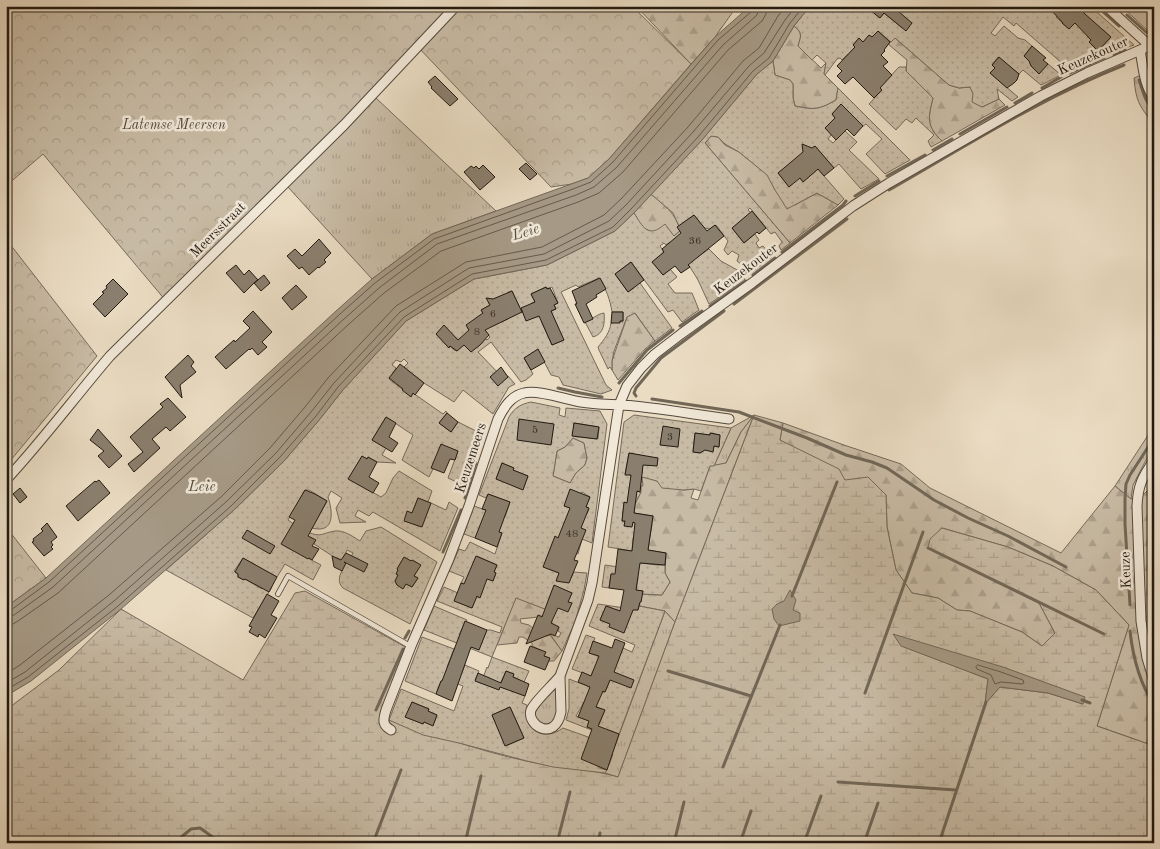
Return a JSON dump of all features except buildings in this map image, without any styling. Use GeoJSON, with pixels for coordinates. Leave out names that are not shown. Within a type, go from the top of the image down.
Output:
{"type":"FeatureCollection","features":[{"type":"Feature","properties":{"kind":"street","name":"Meersstraat"},"geometry":{"type":"LineString","coordinates":[[6,480],[110,356],[344,125],[456,6]]}},
{"type":"Feature","properties":{"kind":"street"},"geometry":{"type":"LineString","coordinates":[[1106,6],[1152,45]]}},
{"type":"Feature","properties":{"kind":"street","name":"Keuzekouter"},"geometry":{"type":"LineString","coordinates":[[560,676],[560,718],[554,728],[548,730],[541,728],[533,719],[531,710],[560,676],[588,600],[619,405],[627,386],[641,368],[655,354],[681,334],[853,206],[889,183],[1041,96],[1087,73],[1152,45]]}},
{"type":"Feature","properties":{"kind":"street"},"geometry":{"type":"LineString","coordinates":[[1140,50],[1146,81],[1150,94],[1154,98]]}},
{"type":"Feature","properties":{"kind":"street","name":"Keuzemeers"},"geometry":{"type":"LineString","coordinates":[[391,730],[386,728],[383,718],[411,646],[449,559],[498,419],[507,404],[516,396],[526,392],[534,392],[601,405],[634,406],[729,419]]}},
{"type":"Feature","properties":{"kind":"street","name":"Keuze"},"geometry":{"type":"LineString","coordinates":[[1154,460],[1140,482],[1137,506],[1141,621],[1147,658],[1154,681]]}},
{"type":"Feature","properties":{"kind":"lane"},"geometry":{"type":"LineString","coordinates":[[278,594],[288,576],[411,646]]}},
{"type":"Feature","properties":{"kind":"green space","name":"Latemse Meersen"},"geometry":{"type":"Polygon","coordinates":[[[6,6],[632,6],[691,64],[609,159],[588,178],[572,184],[551,187],[418,47],[166,301],[43,154],[6,186],[6,6]]]}},
{"type":"Feature","properties":{"kind":"green space"},"geometry":{"type":"Polygon","coordinates":[[[636,6],[737,6],[715,37],[691,64],[636,6]]]}},
{"type":"Feature","properties":{"kind":"green space"},"geometry":{"type":"Polygon","coordinates":[[[810,6],[869,6],[868,8],[880,18],[884,13],[901,27],[903,25],[890,6],[1056,6],[1052,11],[1058,15],[1056,17],[1068,28],[1082,11],[1076,6],[1090,6],[1134,45],[1113,52],[1071,71],[1016,23],[1014,26],[1003,17],[991,33],[995,36],[1004,26],[1018,38],[1025,40],[1032,46],[1024,56],[1029,61],[1048,64],[1061,75],[1041,85],[1023,70],[1019,74],[998,57],[992,65],[995,68],[990,73],[1018,97],[1012,101],[997,89],[999,99],[982,107],[972,102],[973,94],[970,87],[959,88],[949,85],[895,38],[891,42],[878,31],[863,42],[859,38],[853,45],[885,82],[899,67],[906,67],[906,71],[933,98],[929,116],[931,126],[942,141],[931,147],[928,141],[934,135],[916,118],[912,123],[906,119],[896,130],[869,104],[882,90],[848,54],[842,60],[840,58],[837,59],[825,75],[826,63],[817,55],[812,60],[798,46],[800,35],[794,26],[810,6]],[[1102,29],[1089,42],[1098,51],[1111,37],[1102,29]]]}},
{"type":"Feature","properties":{"kind":"green space"},"geometry":{"type":"Polygon","coordinates":[[[1121,6],[1154,6],[1154,31],[1147,30],[1121,6]]]}},
{"type":"Feature","properties":{"kind":"green space"},"geometry":{"type":"Polygon","coordinates":[[[794,26],[800,35],[798,46],[821,68],[826,63],[824,74],[838,88],[836,100],[825,106],[812,108],[795,106],[793,84],[790,80],[775,75],[773,61],[794,26]]]}},
{"type":"Feature","properties":{"kind":"green space"},"geometry":{"type":"Polygon","coordinates":[[[895,38],[949,85],[959,88],[970,87],[982,107],[999,99],[1005,105],[942,141],[931,126],[929,116],[933,98],[906,71],[907,60],[888,44],[895,38]]]}},
{"type":"Feature","properties":{"kind":"green space"},"geometry":{"type":"Polygon","coordinates":[[[773,61],[775,75],[790,80],[793,84],[795,106],[812,108],[825,106],[836,100],[838,88],[910,160],[885,174],[866,154],[882,139],[866,124],[863,126],[841,105],[832,114],[835,118],[831,135],[828,139],[833,143],[845,131],[857,142],[849,150],[879,179],[861,189],[839,164],[834,168],[815,146],[810,150],[805,145],[802,147],[804,151],[790,169],[787,166],[778,173],[789,187],[799,177],[803,182],[818,169],[844,199],[838,205],[817,193],[787,209],[767,175],[718,137],[711,136],[705,143],[790,243],[781,250],[779,246],[782,242],[775,232],[771,234],[750,208],[748,210],[751,213],[732,228],[744,243],[755,234],[759,240],[756,243],[759,248],[763,246],[773,256],[751,273],[737,261],[739,255],[732,251],[728,255],[724,250],[728,241],[716,225],[710,229],[704,228],[694,215],[679,226],[673,213],[651,194],[702,140],[757,74],[773,61]]]}},
{"type":"Feature","properties":{"kind":"green space"},"geometry":{"type":"Polygon","coordinates":[[[1152,71],[1154,77],[1154,125],[1140,104],[1134,78],[1152,71]]]}},
{"type":"Feature","properties":{"kind":"green space"},"geometry":{"type":"Polygon","coordinates":[[[376,98],[496,211],[432,234],[372,279],[287,186],[376,98]]]}},
{"type":"Feature","properties":{"kind":"green space"},"geometry":{"type":"Polygon","coordinates":[[[711,136],[718,137],[725,145],[739,152],[768,175],[775,190],[795,205],[817,193],[838,205],[790,243],[705,143],[711,136]]]}},
{"type":"Feature","properties":{"kind":"green space"},"geometry":{"type":"Polygon","coordinates":[[[651,194],[676,219],[680,231],[674,236],[658,230],[652,232],[642,227],[634,213],[651,194]]]}},
{"type":"Feature","properties":{"kind":"green space"},"geometry":{"type":"Polygon","coordinates":[[[634,213],[643,227],[650,231],[654,231],[665,224],[674,236],[680,231],[699,256],[709,249],[721,261],[739,271],[745,280],[709,304],[690,267],[670,242],[666,245],[664,243],[660,246],[664,252],[653,262],[663,275],[670,269],[677,277],[668,284],[675,293],[692,293],[699,310],[682,322],[673,310],[668,312],[631,262],[615,274],[628,292],[634,288],[631,284],[636,280],[640,283],[672,328],[655,341],[635,313],[627,317],[614,351],[612,370],[610,367],[608,369],[598,347],[608,333],[611,323],[623,321],[623,312],[612,312],[604,286],[599,278],[561,292],[606,385],[612,390],[601,394],[563,385],[559,377],[551,375],[538,350],[524,358],[533,374],[521,382],[491,342],[478,352],[503,378],[508,376],[515,384],[509,387],[493,414],[463,390],[454,402],[424,383],[404,367],[408,363],[404,359],[401,362],[396,360],[392,365],[396,368],[389,379],[411,396],[413,393],[443,414],[446,411],[447,413],[439,423],[451,432],[458,422],[484,435],[465,486],[448,478],[458,451],[441,445],[429,477],[402,460],[413,435],[386,417],[372,440],[386,448],[382,455],[396,463],[377,462],[362,456],[349,479],[381,497],[386,493],[393,478],[399,471],[432,491],[428,502],[418,498],[412,513],[405,521],[421,527],[431,503],[446,510],[449,502],[458,508],[440,551],[373,512],[369,516],[358,510],[355,516],[366,522],[340,523],[336,508],[342,498],[331,491],[328,497],[331,515],[328,525],[325,528],[312,528],[327,501],[309,490],[305,490],[288,520],[298,527],[287,547],[321,565],[313,580],[285,564],[277,577],[243,558],[234,571],[238,574],[238,577],[262,589],[265,584],[272,587],[253,618],[166,570],[234,510],[284,461],[342,391],[406,321],[474,279],[547,265],[615,231],[634,213]],[[546,287],[531,294],[535,302],[532,303],[539,316],[543,315],[542,323],[552,345],[564,340],[547,313],[556,309],[554,305],[558,303],[552,287],[547,289],[546,287]],[[512,291],[508,292],[508,294],[501,296],[503,301],[491,300],[488,302],[490,305],[481,310],[485,317],[494,325],[508,319],[505,311],[519,307],[512,291]],[[476,318],[467,327],[469,330],[487,340],[490,337],[476,318]],[[444,326],[436,334],[448,347],[450,346],[454,350],[457,351],[462,346],[444,326]]]}},
{"type":"Feature","properties":{"kind":"green space"},"geometry":{"type":"Polygon","coordinates":[[[6,239],[97,356],[6,466],[6,239]]]}},
{"type":"Feature","properties":{"kind":"green space"},"geometry":{"type":"Polygon","coordinates":[[[634,312],[655,341],[645,349],[618,380],[612,370],[612,361],[627,317],[634,312]]]}},
{"type":"Feature","properties":{"kind":"green space"},"geometry":{"type":"Polygon","coordinates":[[[604,313],[602,331],[593,337],[585,322],[604,313]]]}},
{"type":"Feature","properties":{"kind":"green space"},"geometry":{"type":"Polygon","coordinates":[[[531,402],[560,408],[559,415],[565,417],[566,408],[600,411],[607,424],[592,543],[582,539],[578,554],[552,544],[544,567],[571,578],[574,572],[587,573],[575,622],[562,651],[550,634],[559,637],[561,633],[558,631],[559,627],[547,619],[550,611],[516,598],[492,657],[424,630],[434,606],[467,620],[459,635],[475,641],[480,646],[487,630],[500,633],[502,627],[437,601],[444,587],[458,593],[455,601],[472,608],[477,596],[461,583],[464,577],[449,571],[459,549],[465,551],[470,542],[495,554],[502,533],[481,525],[475,538],[464,534],[474,506],[505,517],[510,502],[488,494],[486,498],[479,495],[509,417],[518,407],[531,402]],[[574,423],[573,436],[598,439],[599,427],[574,423]],[[573,438],[565,447],[557,451],[553,476],[570,483],[576,473],[585,465],[587,458],[584,443],[573,438]],[[502,463],[496,479],[523,489],[528,476],[502,463]],[[582,492],[564,505],[587,514],[589,509],[586,507],[590,497],[582,492]],[[477,556],[470,572],[493,581],[497,565],[477,556]],[[554,586],[547,604],[561,609],[571,603],[567,601],[572,593],[554,586]]]}},
{"type":"Feature","properties":{"kind":"green space"},"geometry":{"type":"Polygon","coordinates":[[[634,415],[731,428],[714,466],[710,466],[701,491],[662,488],[657,481],[642,477],[643,486],[630,485],[629,490],[641,492],[635,504],[624,503],[622,521],[652,525],[649,540],[633,538],[632,551],[608,547],[624,422],[634,415]],[[695,433],[694,452],[702,452],[703,447],[713,451],[714,446],[719,447],[720,435],[695,433]],[[629,453],[625,474],[641,477],[644,456],[629,453]]]}},
{"type":"Feature","properties":{"kind":"green space"},"geometry":{"type":"Polygon","coordinates":[[[754,415],[741,432],[726,463],[714,466],[731,428],[754,415]]]}},
{"type":"Feature","properties":{"kind":"green space"},"geometry":{"type":"Polygon","coordinates":[[[754,415],[675,622],[665,611],[639,606],[642,594],[662,595],[670,582],[665,573],[666,553],[648,550],[653,516],[634,513],[635,504],[641,492],[641,477],[683,490],[694,489],[691,498],[698,500],[710,466],[726,463],[741,432],[754,415]]]}},
{"type":"Feature","properties":{"kind":"green space"},"geometry":{"type":"Polygon","coordinates":[[[754,415],[783,423],[780,440],[839,469],[845,480],[868,477],[886,495],[887,527],[896,570],[912,593],[938,598],[957,610],[970,611],[1022,632],[1042,646],[1055,633],[1039,603],[928,548],[930,539],[942,528],[1008,547],[1053,566],[1096,590],[1129,625],[1097,726],[1154,746],[1154,843],[6,843],[6,710],[59,670],[121,609],[243,680],[295,593],[305,591],[407,648],[381,713],[389,720],[509,757],[618,777],[754,415]],[[894,635],[902,646],[988,679],[985,703],[1000,687],[1048,693],[1083,704],[894,635]]]}},
{"type":"Feature","properties":{"kind":"green space"},"geometry":{"type":"Polygon","coordinates":[[[783,423],[901,464],[930,488],[1061,553],[1115,486],[1131,499],[1144,494],[1154,484],[1154,746],[1097,726],[1129,625],[1096,590],[1053,566],[1008,547],[942,528],[928,548],[1039,603],[1055,633],[1042,646],[1022,632],[970,611],[957,610],[938,598],[912,593],[896,570],[887,527],[886,495],[845,480],[780,440],[783,423]]]}},
{"type":"Feature","properties":{"kind":"green space"},"geometry":{"type":"Polygon","coordinates":[[[1154,426],[1154,448],[1133,485],[1131,499],[1115,486],[1154,426]]]}},
{"type":"Feature","properties":{"kind":"green space"},"geometry":{"type":"Polygon","coordinates":[[[573,438],[584,443],[587,458],[585,465],[576,473],[570,483],[553,476],[557,451],[565,447],[573,438]]]}},
{"type":"Feature","properties":{"kind":"green space"},"geometry":{"type":"Polygon","coordinates":[[[6,527],[46,578],[6,607],[6,527]]]}},
{"type":"Feature","properties":{"kind":"green space"},"geometry":{"type":"Polygon","coordinates":[[[381,527],[437,562],[410,624],[343,588],[339,579],[353,553],[347,550],[342,560],[334,557],[314,544],[315,540],[306,535],[308,532],[319,535],[342,531],[360,541],[366,531],[381,527]],[[404,557],[397,569],[396,574],[398,575],[395,581],[397,585],[403,588],[406,584],[412,587],[418,578],[414,576],[420,565],[413,560],[411,561],[404,557]]]}},
{"type":"Feature","properties":{"kind":"green space"},"geometry":{"type":"Polygon","coordinates":[[[626,561],[665,565],[665,573],[670,582],[662,595],[642,594],[643,591],[636,590],[638,578],[611,574],[609,588],[602,587],[605,565],[625,568],[626,561]]]}},
{"type":"Feature","properties":{"kind":"green space"},"geometry":{"type":"Polygon","coordinates":[[[516,597],[550,611],[547,619],[539,615],[538,617],[520,619],[521,623],[533,628],[532,631],[546,636],[550,635],[562,651],[554,661],[548,661],[549,658],[544,656],[545,652],[532,646],[532,643],[523,637],[519,637],[517,643],[497,645],[516,597]]]}},
{"type":"Feature","properties":{"kind":"green space"},"geometry":{"type":"Polygon","coordinates":[[[598,604],[638,610],[639,606],[665,611],[619,734],[609,730],[607,736],[566,720],[569,709],[569,679],[605,692],[611,678],[593,671],[591,676],[572,669],[586,635],[595,638],[589,653],[617,663],[623,648],[632,652],[635,645],[589,626],[598,604]],[[606,606],[600,620],[610,624],[631,615],[606,606]],[[584,702],[576,716],[589,721],[587,727],[595,730],[605,710],[584,702]]]}},
{"type":"Feature","properties":{"kind":"green space"},"geometry":{"type":"Polygon","coordinates":[[[665,611],[675,622],[618,777],[605,773],[665,611]]]}},
{"type":"Feature","properties":{"kind":"green space"},"geometry":{"type":"Polygon","coordinates":[[[422,637],[454,649],[447,667],[462,672],[465,665],[479,671],[475,680],[481,683],[492,657],[529,671],[524,682],[506,671],[499,686],[525,696],[522,703],[527,705],[528,721],[536,731],[548,734],[563,728],[602,742],[608,752],[613,754],[609,765],[601,762],[599,768],[607,770],[605,773],[553,767],[527,761],[423,735],[389,720],[401,689],[454,711],[463,686],[458,684],[456,687],[441,681],[436,694],[405,681],[422,637]],[[412,702],[406,717],[423,724],[424,722],[433,725],[437,715],[428,711],[429,709],[412,702]],[[510,707],[492,715],[506,746],[524,738],[510,707]]]}},
{"type":"Feature","properties":{"kind":"green space"},"geometry":{"type":"Polygon","coordinates":[[[553,690],[556,690],[557,715],[552,722],[543,724],[536,719],[537,706],[553,690]]]}},
{"type":"Feature","properties":{"kind":"water","name":"Leie"},"geometry":{"type":"Polygon","coordinates":[[[750,6],[810,6],[794,26],[773,61],[757,74],[702,140],[615,231],[547,265],[474,279],[406,321],[342,391],[284,461],[234,510],[121,609],[31,681],[6,696],[6,607],[46,578],[372,279],[432,234],[588,178],[609,159],[715,37],[750,6]]]}},
{"type":"Feature","properties":{"kind":"water"},"geometry":{"type":"Polygon","coordinates":[[[790,590],[796,600],[793,610],[800,613],[800,621],[779,626],[774,619],[772,609],[784,601],[790,590]]]}},
{"type":"Feature","properties":{"kind":"water"},"geometry":{"type":"Polygon","coordinates":[[[893,634],[1003,667],[1085,697],[1083,704],[1048,693],[1000,687],[985,704],[988,679],[901,646],[893,634]]]}},
{"type":"Feature","properties":{"kind":"waterway"},"geometry":{"type":"LineString","coordinates":[[1116,6],[1119,9]]}},
{"type":"Feature","properties":{"kind":"waterway"},"geometry":{"type":"LineString","coordinates":[[1101,10],[1119,26]]}},
{"type":"Feature","properties":{"kind":"waterway"},"geometry":{"type":"LineString","coordinates":[[1127,15],[1149,33]]}},
{"type":"Feature","properties":{"kind":"waterway"},"geometry":{"type":"LineString","coordinates":[[1114,55],[1125,50]]}},
{"type":"Feature","properties":{"kind":"waterway"},"geometry":{"type":"LineString","coordinates":[[1070,73],[1104,58]]}},
{"type":"Feature","properties":{"kind":"waterway"},"geometry":{"type":"LineString","coordinates":[[1154,64],[1152,69],[1154,84]]}},
{"type":"Feature","properties":{"kind":"waterway"},"geometry":{"type":"LineString","coordinates":[[889,190],[1033,107],[1124,65]]}},
{"type":"Feature","properties":{"kind":"waterway"},"geometry":{"type":"LineString","coordinates":[[1042,88],[1061,77]]}},
{"type":"Feature","properties":{"kind":"waterway"},"geometry":{"type":"LineString","coordinates":[[1139,80],[1146,100],[1154,111]]}},
{"type":"Feature","properties":{"kind":"waterway"},"geometry":{"type":"LineString","coordinates":[[1015,103],[1032,93]]}},
{"type":"Feature","properties":{"kind":"waterway"},"geometry":{"type":"LineString","coordinates":[[960,134],[1007,107]]}},
{"type":"Feature","properties":{"kind":"waterway"},"geometry":{"type":"LineString","coordinates":[[933,150],[952,139]]}},
{"type":"Feature","properties":{"kind":"waterway"},"geometry":{"type":"LineString","coordinates":[[887,176],[925,155]]}},
{"type":"Feature","properties":{"kind":"waterway"},"geometry":{"type":"LineString","coordinates":[[855,196],[879,181]]}},
{"type":"Feature","properties":{"kind":"waterway"},"geometry":{"type":"LineString","coordinates":[[782,252],[846,201]]}},
{"type":"Feature","properties":{"kind":"waterway"},"geometry":{"type":"LineString","coordinates":[[734,304],[847,219]]}},
{"type":"Feature","properties":{"kind":"waterway"},"geometry":{"type":"LineString","coordinates":[[753,275],[775,258]]}},
{"type":"Feature","properties":{"kind":"waterway"},"geometry":{"type":"LineString","coordinates":[[710,306],[746,281]]}},
{"type":"Feature","properties":{"kind":"waterway"},"geometry":{"type":"LineString","coordinates":[[680,326],[702,311]]}},
{"type":"Feature","properties":{"kind":"waterway"},"geometry":{"type":"LineString","coordinates":[[636,396],[634,393],[636,388],[661,358],[724,311]]}},
{"type":"Feature","properties":{"kind":"waterway"},"geometry":{"type":"LineString","coordinates":[[619,383],[647,350],[673,330]]}},
{"type":"Feature","properties":{"kind":"waterway"},"geometry":{"type":"LineString","coordinates":[[558,388],[602,397]]}},
{"type":"Feature","properties":{"kind":"waterway"},"geometry":{"type":"LineString","coordinates":[[652,399],[739,412],[846,455],[887,468],[934,500],[1066,567]]}},
{"type":"Feature","properties":{"kind":"waterway"},"geometry":{"type":"LineString","coordinates":[[1130,605],[1125,524],[1126,484],[1154,438]]}},
{"type":"Feature","properties":{"kind":"waterway"},"geometry":{"type":"LineString","coordinates":[[465,498],[476,463]]}},
{"type":"Feature","properties":{"kind":"waterway"},"geometry":{"type":"LineString","coordinates":[[792,596],[837,482]]}},
{"type":"Feature","properties":{"kind":"waterway"},"geometry":{"type":"LineString","coordinates":[[443,552],[461,510]]}},
{"type":"Feature","properties":{"kind":"waterway"},"geometry":{"type":"LineString","coordinates":[[865,693],[923,532]]}},
{"type":"Feature","properties":{"kind":"waterway"},"geometry":{"type":"LineString","coordinates":[[928,548],[1104,634]]}},
{"type":"Feature","properties":{"kind":"waterway"},"geometry":{"type":"LineString","coordinates":[[723,767],[780,625]]}},
{"type":"Feature","properties":{"kind":"waterway"},"geometry":{"type":"LineString","coordinates":[[405,638],[409,631]]}},
{"type":"Feature","properties":{"kind":"waterway"},"geometry":{"type":"LineString","coordinates":[[1130,631],[1138,670],[1144,688],[1154,705]]}},
{"type":"Feature","properties":{"kind":"waterway"},"geometry":{"type":"LineString","coordinates":[[376,710],[403,649]]}},
{"type":"Feature","properties":{"kind":"waterway"},"geometry":{"type":"LineString","coordinates":[[668,671],[751,696]]}},
{"type":"Feature","properties":{"kind":"waterway"},"geometry":{"type":"LineString","coordinates":[[1082,700],[1090,703]]}},
{"type":"Feature","properties":{"kind":"waterway"},"geometry":{"type":"LineString","coordinates":[[939,843],[986,702]]}},
{"type":"Feature","properties":{"kind":"waterway"},"geometry":{"type":"LineString","coordinates":[[373,843],[401,770]]}},
{"type":"Feature","properties":{"kind":"waterway"},"geometry":{"type":"LineString","coordinates":[[465,843],[481,776]]}},
{"type":"Feature","properties":{"kind":"waterway"},"geometry":{"type":"LineString","coordinates":[[838,782],[956,790]]}},
{"type":"Feature","properties":{"kind":"waterway"},"geometry":{"type":"LineString","coordinates":[[557,843],[570,792]]}},
{"type":"Feature","properties":{"kind":"waterway"},"geometry":{"type":"LineString","coordinates":[[804,843],[821,796]]}},
{"type":"Feature","properties":{"kind":"waterway"},"geometry":{"type":"LineString","coordinates":[[674,843],[684,802]]}},
{"type":"Feature","properties":{"kind":"waterway"},"geometry":{"type":"LineString","coordinates":[[864,843],[878,803]]}},
{"type":"Feature","properties":{"kind":"waterway"},"geometry":{"type":"LineString","coordinates":[[740,843],[751,811]]}},
{"type":"Feature","properties":{"kind":"waterway"},"geometry":{"type":"LineString","coordinates":[[174,843],[191,829],[200,828],[221,843]]}},
{"type":"Feature","properties":{"kind":"waterway"},"geometry":{"type":"LineString","coordinates":[[598,843],[600,833]]}}]}
